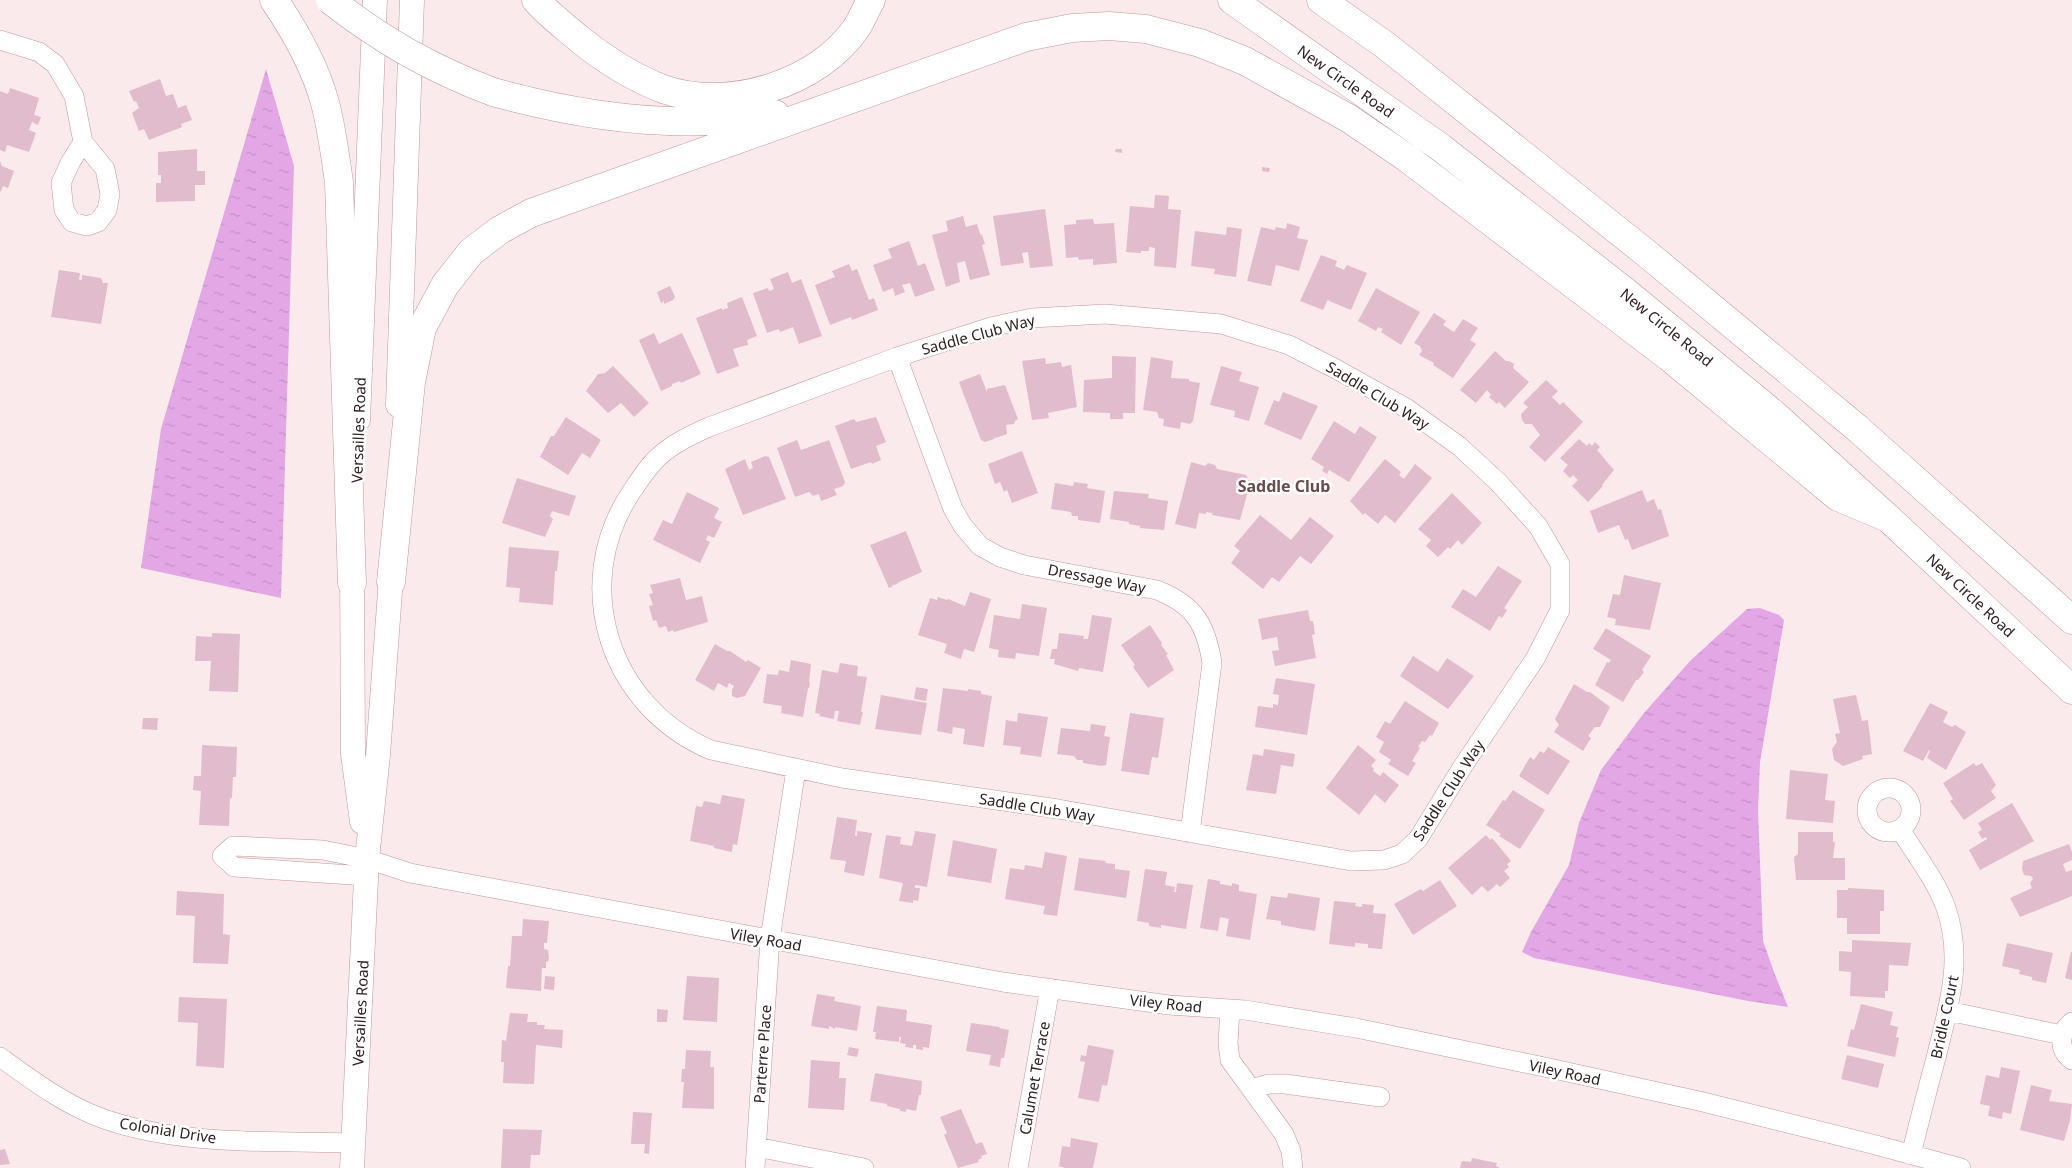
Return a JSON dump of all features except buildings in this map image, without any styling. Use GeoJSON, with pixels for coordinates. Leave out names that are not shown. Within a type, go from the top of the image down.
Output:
{"type":"FeatureCollection","features":[{"type":"Feature","properties":{"kind":"highway"},"geometry":{"type":"LineString","coordinates":[[274,0],[289,22],[310,63],[324,101],[339,182],[352,583]]}},
{"type":"Feature","properties":{"kind":"highway"},"geometry":{"type":"LineString","coordinates":[[330,0],[390,44],[456,78],[493,92],[532,103],[642,119],[721,121],[846,101]]}},
{"type":"Feature","properties":{"kind":"highway"},"geometry":{"type":"LineString","coordinates":[[536,0],[601,56],[630,73],[664,89],[695,95],[726,97],[755,93],[783,83],[815,67],[837,49],[856,28],[871,0]]}},
{"type":"Feature","properties":{"kind":"highway","name":"New Circle Road"},"geometry":{"type":"LineString","coordinates":[[1232,0],[1440,147],[1627,293],[1776,415],[2072,690]]}},
{"type":"Feature","properties":{"kind":"highway"},"geometry":{"type":"LineString","coordinates":[[1321,0],[1385,45],[1646,253],[1857,428],[2072,620]]}},
{"type":"Feature","properties":{"kind":"highway"},"geometry":{"type":"LineString","coordinates":[[1337,0],[1385,45]]}},
{"type":"Feature","properties":{"kind":"highway"},"geometry":{"type":"LineString","coordinates":[[391,582],[411,382],[422,328],[445,285],[471,252],[500,230],[532,213],[1026,37],[1072,28],[1109,26],[1146,29],[1200,43],[1245,61],[1348,118],[1407,158],[1670,357],[1838,497],[1888,518]]}},
{"type":"Feature","properties":{"kind":"main road","name":"Versailles Road"},"geometry":{"type":"LineString","coordinates":[[367,867],[353,754],[352,583],[375,0]]}},
{"type":"Feature","properties":{"kind":"main road","name":"Versailles Road"},"geometry":{"type":"LineString","coordinates":[[352,1168],[367,867],[378,755],[391,582],[412,0]]}},
{"type":"Feature","properties":{"kind":"street"},"geometry":{"type":"LineString","coordinates":[[0,40],[39,52],[55,64],[74,96],[83,142]]}},
{"type":"Feature","properties":{"kind":"street","name":"Saddle Club Way"},"geometry":{"type":"LineString","coordinates":[[1104,314],[1221,324],[1289,345],[1406,408],[1459,446],[1498,482],[1538,526],[1560,564],[1560,610],[1535,659],[1463,766],[1418,840],[1402,854],[1384,860],[1351,861],[1058,809],[842,778],[796,769],[711,750],[697,744],[664,722],[640,696],[622,669],[610,645],[604,617],[601,583],[605,552],[615,522],[627,498],[644,473],[662,453],[683,439],[709,426],[946,340],[1032,318],[1104,314]]}},
{"type":"Feature","properties":{"kind":"street","name":"Dressage Way"},"geometry":{"type":"LineString","coordinates":[[897,357],[953,509],[963,526],[980,546],[1000,557],[1024,564],[1157,590],[1176,597],[1192,612],[1203,629],[1208,640],[1212,664],[1190,833]]}},
{"type":"Feature","properties":{"kind":"street"},"geometry":{"type":"LineString","coordinates":[[770,939],[796,769]]}},
{"type":"Feature","properties":{"kind":"street","name":"Bridle Court"},"geometry":{"type":"LineString","coordinates":[[1900,829],[1946,908],[1951,930],[1954,968],[1953,988],[1948,1012],[1911,1155]]}},
{"type":"Feature","properties":{"kind":"street"},"geometry":{"type":"LineString","coordinates":[[233,846],[323,850],[367,867],[234,867],[222,856],[233,846]]}},
{"type":"Feature","properties":{"kind":"street","name":"Viley Road"},"geometry":{"type":"LineString","coordinates":[[367,867],[1003,982],[1169,1005],[1230,1009],[1307,1019],[1699,1101],[1961,1168]]}},
{"type":"Feature","properties":{"kind":"street","name":"Parterre Place"},"geometry":{"type":"LineString","coordinates":[[755,1168],[770,939]]}},
{"type":"Feature","properties":{"kind":"street","name":"Calumet Terrace"},"geometry":{"type":"LineString","coordinates":[[1018,1168],[1050,988]]}},
{"type":"Feature","properties":{"kind":"street"},"geometry":{"type":"LineString","coordinates":[[1230,1009],[1228,1044],[1230,1060],[1284,1134],[1291,1151],[1293,1168]]}},
{"type":"Feature","properties":{"kind":"street"},"geometry":{"type":"LineString","coordinates":[[1948,1012],[2067,1029],[2064,1052],[2072,1060]]}},
{"type":"Feature","properties":{"kind":"street","name":"Colonial Drive"},"geometry":{"type":"LineString","coordinates":[[0,1057],[43,1089],[86,1111],[127,1126],[224,1139],[353,1143]]}},
{"type":"Feature","properties":{"kind":"street"},"geometry":{"type":"LineString","coordinates":[[1251,1089],[1269,1084],[1285,1084],[1380,1097]]}},
{"type":"Feature","properties":{"kind":"street"},"geometry":{"type":"LineString","coordinates":[[756,1147],[864,1168]]}},
{"type":"Feature","properties":{"kind":"water"},"geometry":{"type":"Polygon","coordinates":[[[266,69],[294,166],[281,598],[141,568],[161,429],[266,69]]]}},
{"type":"Feature","properties":{"kind":"water"},"geometry":{"type":"Polygon","coordinates":[[[1760,608],[1779,615],[1784,620],[1760,762],[1758,810],[1763,941],[1788,1007],[1748,1001],[1534,958],[1522,952],[1531,932],[1569,865],[1579,823],[1601,770],[1644,713],[1690,661],[1747,609],[1760,608]]]}},
{"type":"Feature","properties":{"kind":"district","name":"Saddle Club"},"geometry":{"type":"Point","coordinates":[1284,486]}}]}
